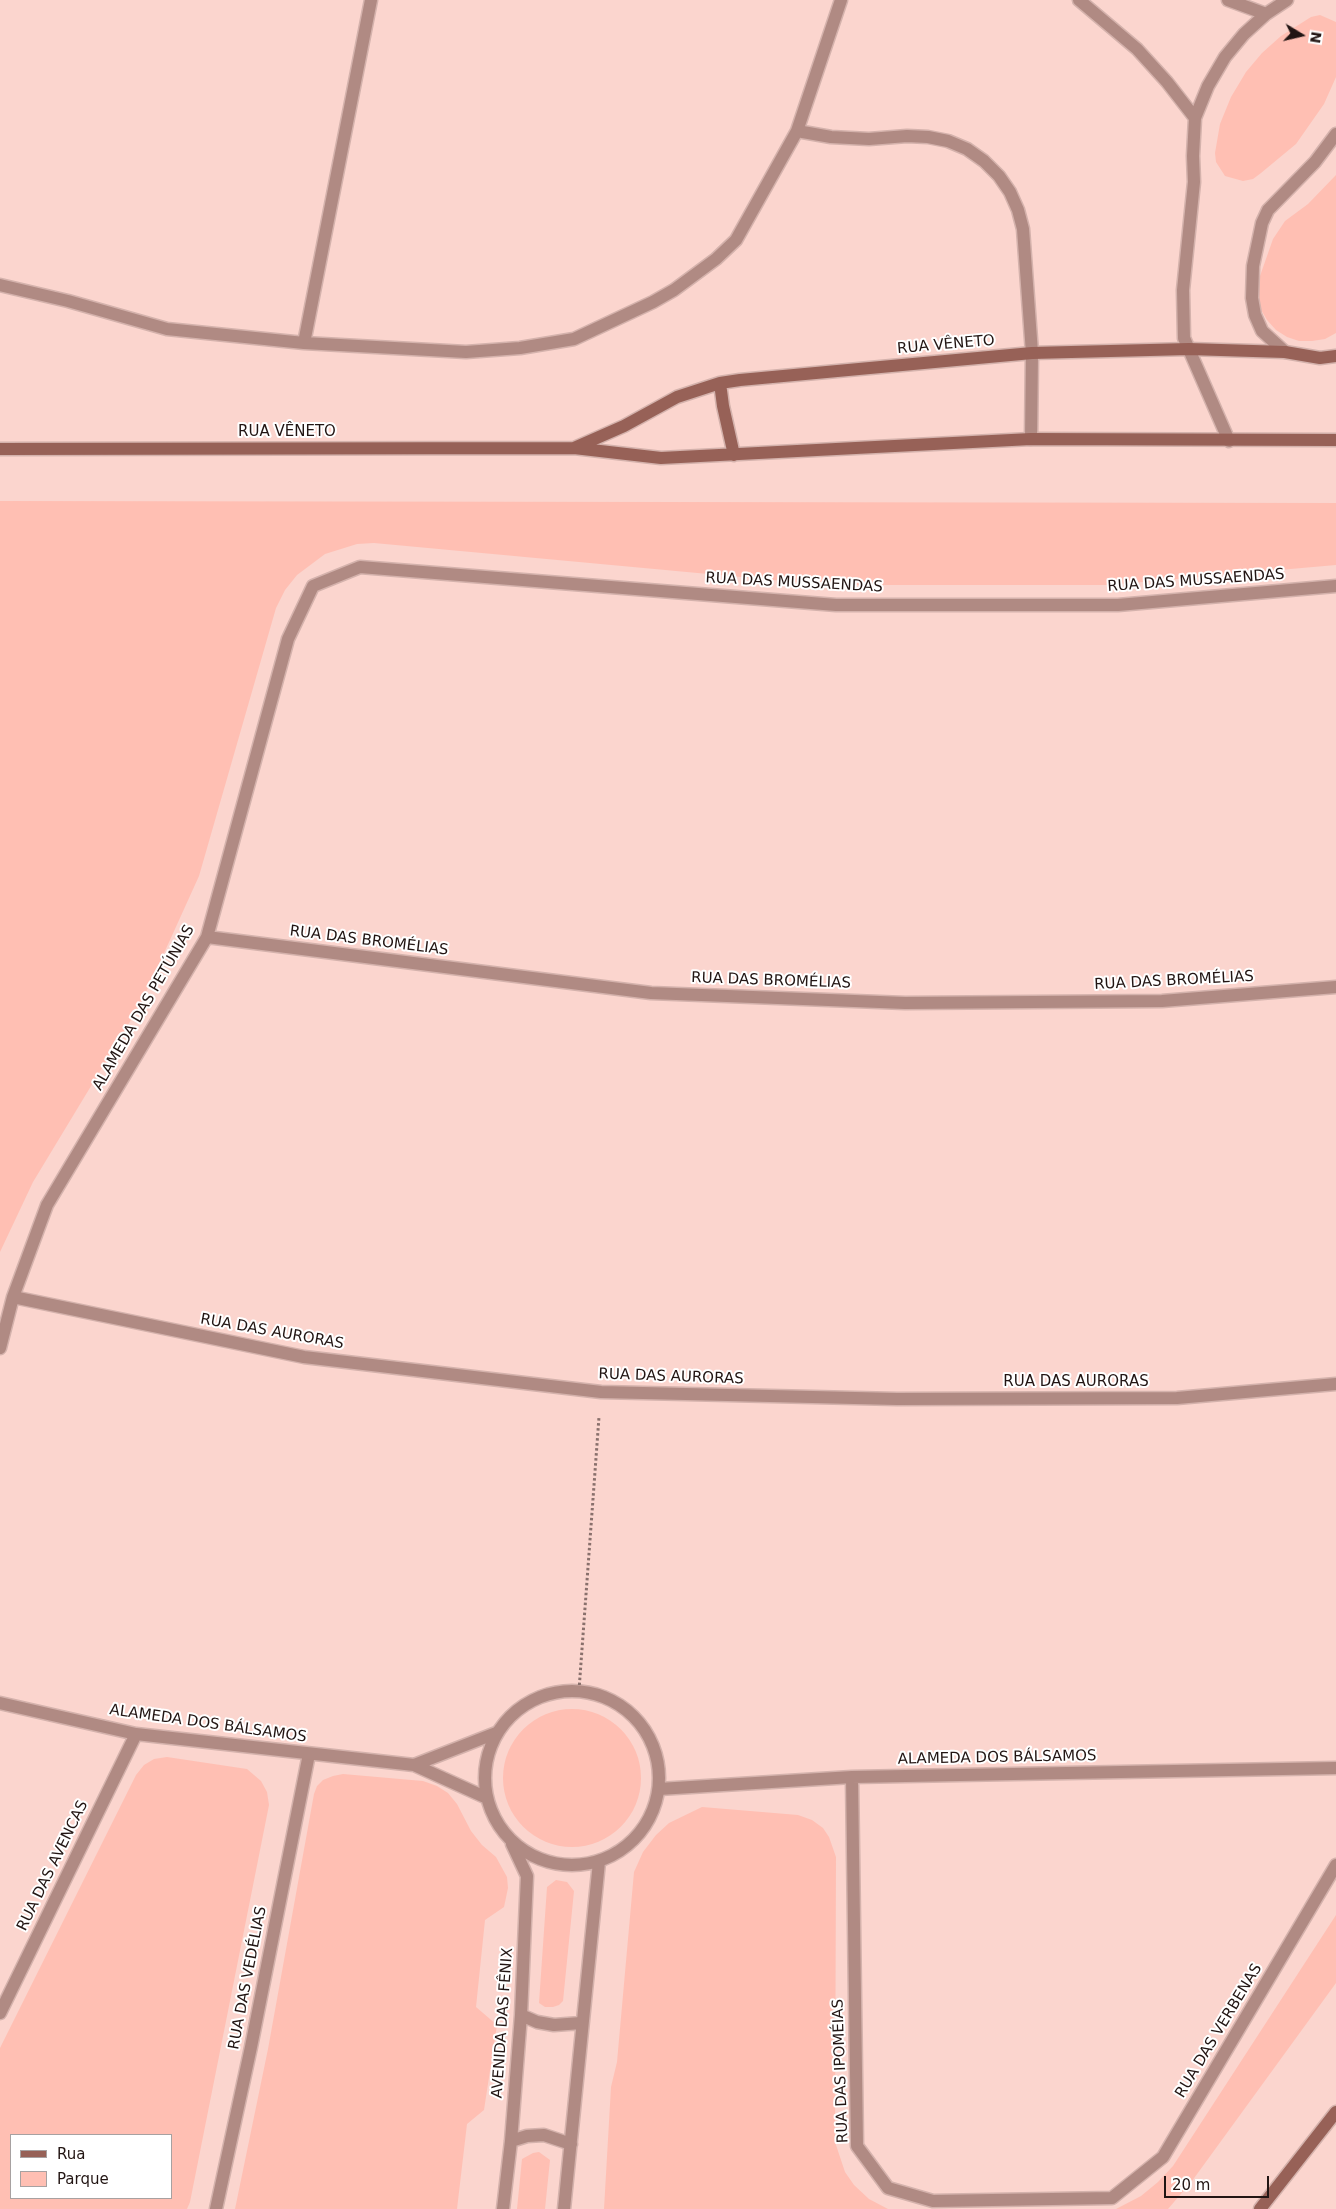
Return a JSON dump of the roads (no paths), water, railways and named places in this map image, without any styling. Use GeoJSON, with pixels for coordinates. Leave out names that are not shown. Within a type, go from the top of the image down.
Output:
{"type":"FeatureCollection","features":[{"type":"Feature","properties":{"kind":"street"},"geometry":{"type":"LineString","coordinates":[[304,343],[371,0]]}},
{"type":"Feature","properties":{"kind":"street"},"geometry":{"type":"LineString","coordinates":[[0,286],[68,301],[167,329],[304,343],[466,352],[520,348],[574,339],[653,302],[674,290],[716,259],[736,240],[797,131],[841,0]]}},
{"type":"Feature","properties":{"kind":"street"},"geometry":{"type":"LineString","coordinates":[[1078,0],[1137,49],[1168,82],[1196,118]]}},
{"type":"Feature","properties":{"kind":"street"},"geometry":{"type":"LineString","coordinates":[[1228,0],[1266,14]]}},
{"type":"Feature","properties":{"kind":"street"},"geometry":{"type":"LineString","coordinates":[[1229,441],[1184,338],[1183,290],[1194,182],[1193,156],[1196,118],[1208,86],[1225,57],[1244,34],[1266,14],[1287,0]]}},
{"type":"Feature","properties":{"kind":"street"},"geometry":{"type":"LineString","coordinates":[[797,131],[869,139],[908,136],[948,141],[967,148],[984,161],[1004,184],[1018,210],[1023,229],[1032,353],[1031,439]]}},
{"type":"Feature","properties":{"kind":"street"},"geometry":{"type":"LineString","coordinates":[[1285,352],[1262,330],[1255,315],[1252,298],[1253,266],[1262,222],[1268,210],[1315,162],[1336,134]]}},
{"type":"Feature","properties":{"kind":"street","name":"RUA VÊNETO"},"geometry":{"type":"LineString","coordinates":[[574,448],[624,426],[677,397],[720,383],[1032,353],[1189,349],[1285,352],[1320,358],[1336,356]]}},
{"type":"Feature","properties":{"kind":"street"},"geometry":{"type":"LineString","coordinates":[[720,383],[724,413],[734,455]]}},
{"type":"Feature","properties":{"kind":"street","name":"RUA VÊNETO"},"geometry":{"type":"LineString","coordinates":[[0,448],[574,448],[661,458],[1031,439],[1336,440]]}},
{"type":"Feature","properties":{"kind":"street","name":"RUA DAS MUSSAENDAS"},"geometry":{"type":"LineString","coordinates":[[313,586],[360,567],[836,605],[1118,605],[1336,586]]}},
{"type":"Feature","properties":{"kind":"street","name":"ALAMEDA DAS PETÚNIAS"},"geometry":{"type":"LineString","coordinates":[[0,1348],[13,1297],[47,1205],[207,937],[288,639],[313,586]]}},
{"type":"Feature","properties":{"kind":"street","name":"RUA DAS BROMÉLIAS"},"geometry":{"type":"LineString","coordinates":[[207,937],[670,994],[905,1003],[1162,1001],[1336,987]]}},
{"type":"Feature","properties":{"kind":"street","name":"RUA DAS AURORAS"},"geometry":{"type":"LineString","coordinates":[[13,1297],[304,1358],[601,1392],[898,1399],[1167,1398],[1336,1384]]}},
{"type":"Feature","properties":{"kind":"street","name":"ALAMEDA DOS BÁLSAMOS"},"geometry":{"type":"LineString","coordinates":[[579,1690],[606,1697],[630,1712],[648,1733],[658,1760],[659,1789],[652,1813],[639,1834],[621,1851],[599,1862],[576,1866],[552,1864],[530,1855],[511,1841],[496,1822],[486,1798],[484,1776],[487,1754],[496,1733],[511,1714],[532,1699],[555,1691],[579,1690]]}},
{"type":"Feature","properties":{"kind":"street","name":"ALAMEDA DOS BÁLSAMOS"},"geometry":{"type":"LineString","coordinates":[[0,1703],[136,1734],[414,1765],[486,1798]]}},
{"type":"Feature","properties":{"kind":"street","name":"ALAMEDA DOS BÁLSAMOS"},"geometry":{"type":"LineString","coordinates":[[414,1765],[496,1733]]}},
{"type":"Feature","properties":{"kind":"street","name":"RUA DAS AVENCAS"},"geometry":{"type":"LineString","coordinates":[[0,2013],[136,1734]]}},
{"type":"Feature","properties":{"kind":"street","name":"RUA DAS VEDÉLIAS"},"geometry":{"type":"LineString","coordinates":[[216,2209],[253,2037],[309,1754]]}},
{"type":"Feature","properties":{"kind":"street","name":"ALAMEDA DOS BÁLSAMOS"},"geometry":{"type":"LineString","coordinates":[[659,1789],[852,1777],[1336,1768]]}},
{"type":"Feature","properties":{"kind":"street","name":"RUA DAS IPOMÉIAS"},"geometry":{"type":"LineString","coordinates":[[852,1777],[857,2146],[888,2188],[933,2201],[1112,2198]]}},
{"type":"Feature","properties":{"kind":"street","name":"AVENIDA DAS FÊNIX"},"geometry":{"type":"LineString","coordinates":[[503,2209],[511,2141],[521,2015],[527,1876],[511,1841]]}},
{"type":"Feature","properties":{"kind":"street"},"geometry":{"type":"LineString","coordinates":[[564,2209],[599,1862]]}},
{"type":"Feature","properties":{"kind":"street","name":"RUA DAS VERBENAS"},"geometry":{"type":"LineString","coordinates":[[1112,2198],[1163,2157],[1336,1866]]}},
{"type":"Feature","properties":{"kind":"street"},"geometry":{"type":"LineString","coordinates":[[521,2015],[537,2022],[554,2025],[582,2023]]}},
{"type":"Feature","properties":{"kind":"street"},"geometry":{"type":"LineString","coordinates":[[1260,2209],[1336,2112]]}},
{"type":"Feature","properties":{"kind":"street"},"geometry":{"type":"LineString","coordinates":[[511,2141],[527,2136],[544,2135],[571,2144]]}}]}
